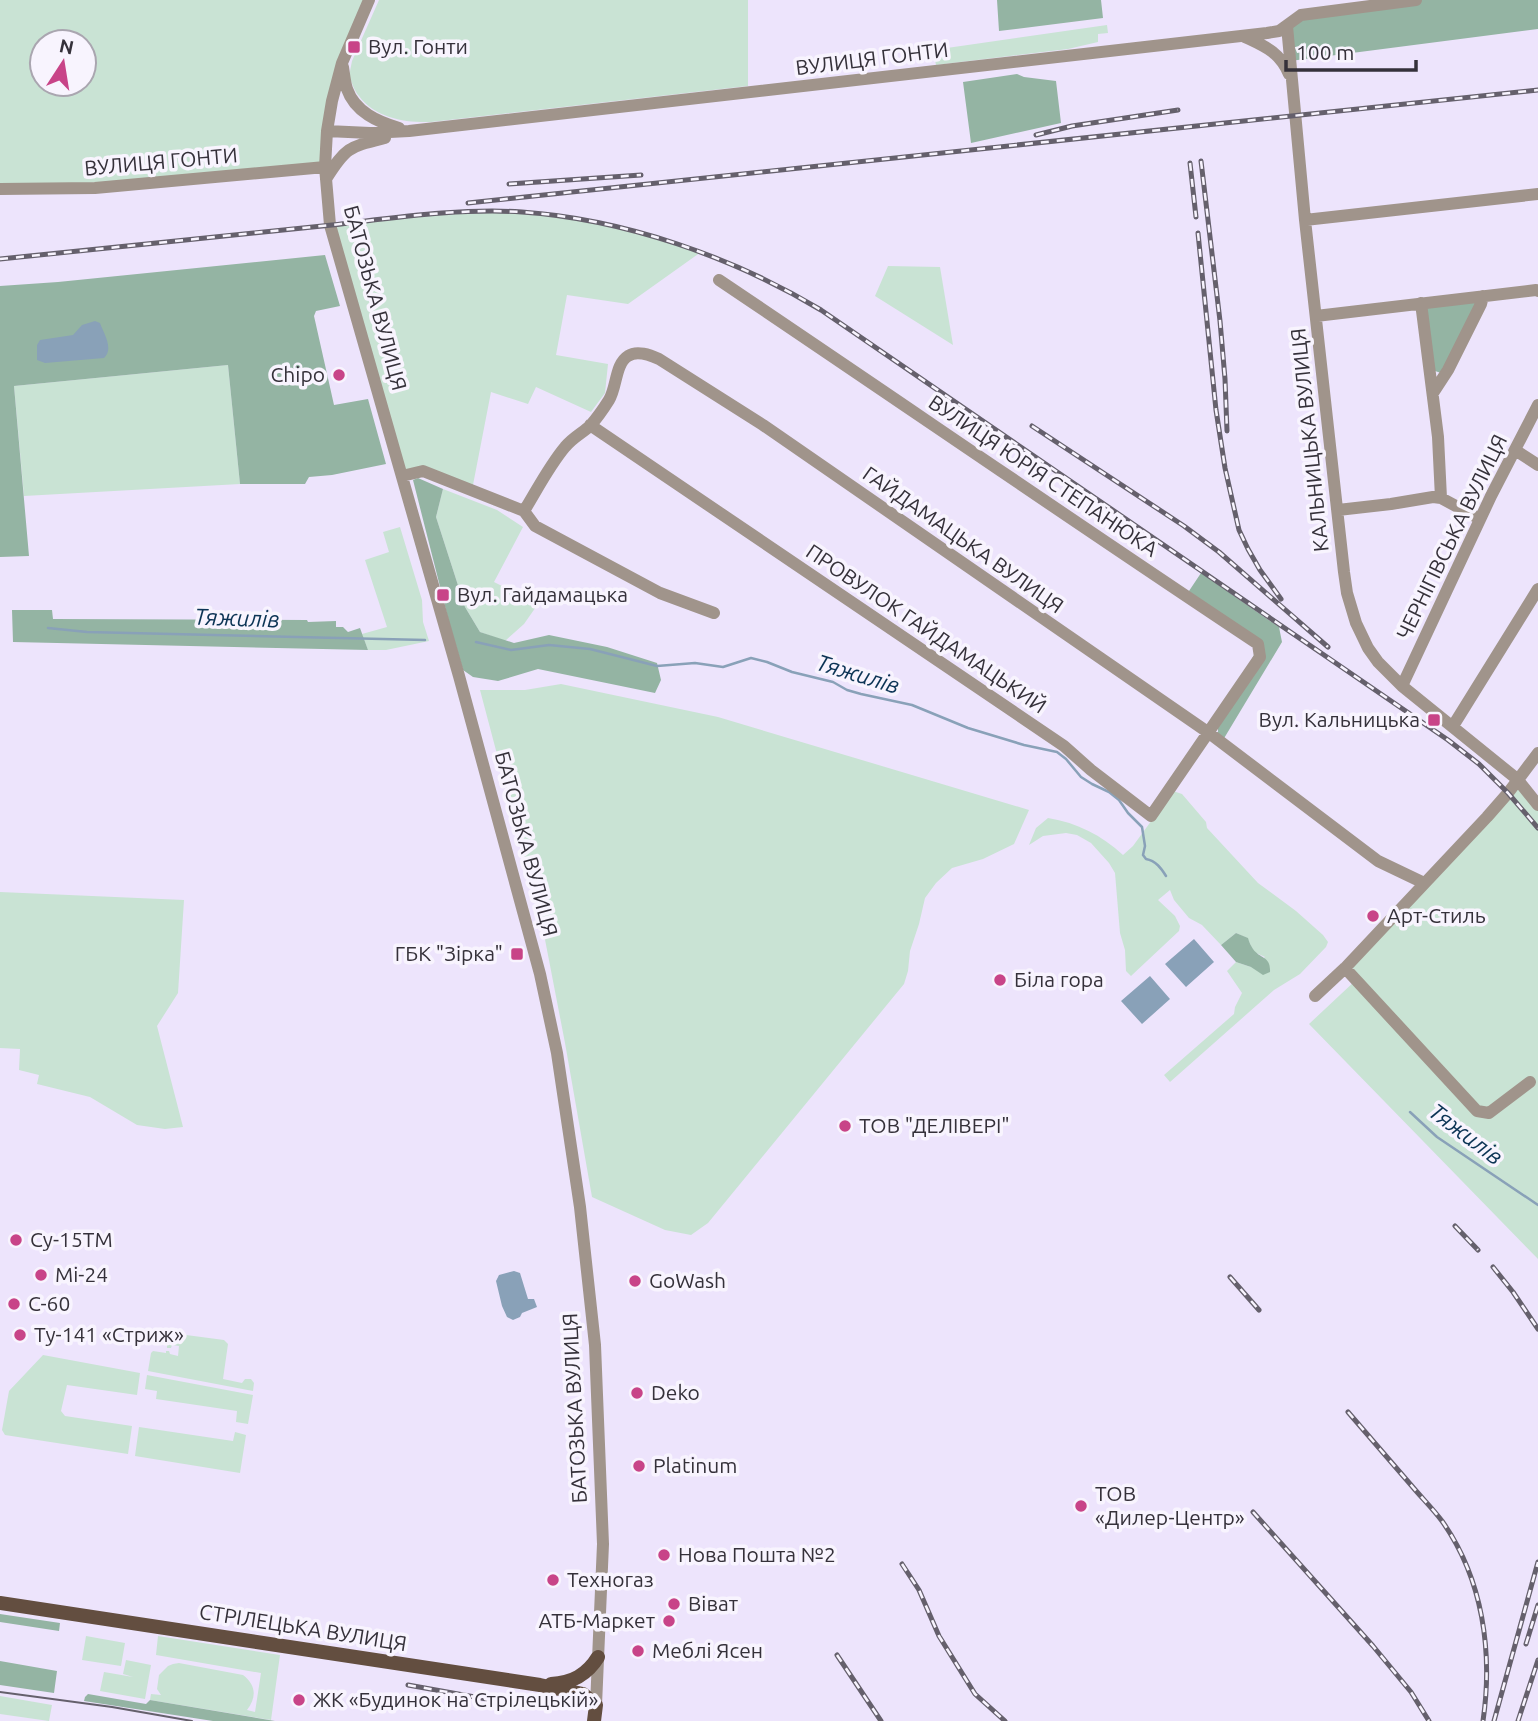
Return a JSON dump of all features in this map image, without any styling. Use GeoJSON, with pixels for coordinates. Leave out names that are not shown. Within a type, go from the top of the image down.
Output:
{"type":"FeatureCollection","features":[{"type":"Feature","properties":{"kind":"main road","name":"СТРІЛЕЦЬКА ВУЛИЦЯ"},"geometry":{"type":"LineString","coordinates":[[0,1603],[540,1685],[583,1694],[596,1705]]}},
{"type":"Feature","properties":{"kind":"main road"},"geometry":{"type":"LineString","coordinates":[[540,1685],[575,1680],[590,1669],[598,1657]]}},
{"type":"Feature","properties":{"kind":"main road","name":"БАТОЗЬКА ВУЛИЦЯ"},"geometry":{"type":"LineString","coordinates":[[594,1721],[596,1705]]}},
{"type":"Feature","properties":{"kind":"street","name":"БАТОЗЬКА ВУЛИЦЯ"},"geometry":{"type":"LineString","coordinates":[[369,0],[342,63],[332,101],[325,167],[331,227],[463,689],[540,974],[557,1053],[580,1207],[595,1345],[603,1544],[596,1705]]}},
{"type":"Feature","properties":{"kind":"street","name":"ВУЛИЦЯ ГОНТИ"},"geometry":{"type":"LineString","coordinates":[[327,131],[409,131],[1267,33],[1279,31],[1301,15],[1416,0]]}},
{"type":"Feature","properties":{"kind":"street","name":"КАЛЬНИЦЬКА ВУЛИЦЯ"},"geometry":{"type":"LineString","coordinates":[[1287,26],[1346,582],[1356,623],[1378,662],[1402,686],[1517,779],[1538,806]]}},
{"type":"Feature","properties":{"kind":"street"},"geometry":{"type":"LineString","coordinates":[[1242,36],[1274,52],[1281,59],[1293,83]]}},
{"type":"Feature","properties":{"kind":"street"},"geometry":{"type":"LineString","coordinates":[[342,63],[347,90],[363,111],[379,123],[409,131]]}},
{"type":"Feature","properties":{"kind":"street"},"geometry":{"type":"LineString","coordinates":[[325,181],[346,151],[409,131]]}},
{"type":"Feature","properties":{"kind":"street","name":"ВУЛИЦЯ ГОНТИ"},"geometry":{"type":"LineString","coordinates":[[0,189],[95,188],[325,167]]}},
{"type":"Feature","properties":{"kind":"street"},"geometry":{"type":"LineString","coordinates":[[1306,220],[1538,194]]}},
{"type":"Feature","properties":{"kind":"street","name":"ВУЛИЦЯ ЮРІЯ СТЕПАНЮКА"},"geometry":{"type":"LineString","coordinates":[[719,280],[1258,644],[1260,657],[1209,733]]}},
{"type":"Feature","properties":{"kind":"street"},"geometry":{"type":"LineString","coordinates":[[1316,316],[1538,291]]}},
{"type":"Feature","properties":{"kind":"street"},"geometry":{"type":"LineString","coordinates":[[1433,393],[1448,370],[1483,296]]}},
{"type":"Feature","properties":{"kind":"street"},"geometry":{"type":"LineString","coordinates":[[1421,303],[1438,437],[1441,498]]}},
{"type":"Feature","properties":{"kind":"street","name":"ГАЙДАМАЦЬКА ВУЛИЦЯ"},"geometry":{"type":"LineString","coordinates":[[524,511],[564,448],[590,425],[614,392],[619,368],[625,357],[640,353],[659,359],[763,425],[1209,733],[1378,861],[1424,883]]}},
{"type":"Feature","properties":{"kind":"street","name":"ЧЕРНІГІВСЬКА ВУЛИЦЯ"},"geometry":{"type":"LineString","coordinates":[[1402,686],[1480,519],[1538,405]]}},
{"type":"Feature","properties":{"kind":"street","name":"ПРОВУЛОК ГАЙДАМАЦЬКИЙ"},"geometry":{"type":"LineString","coordinates":[[590,425],[1064,746],[1151,816],[1209,733]]}},
{"type":"Feature","properties":{"kind":"street"},"geometry":{"type":"LineString","coordinates":[[1515,450],[1538,465]]}},
{"type":"Feature","properties":{"kind":"street"},"geometry":{"type":"LineString","coordinates":[[402,476],[423,471],[524,511],[536,526],[648,587],[714,613]]}},
{"type":"Feature","properties":{"kind":"street"},"geometry":{"type":"LineString","coordinates":[[1338,510],[1433,497],[1441,498],[1480,519]]}},
{"type":"Feature","properties":{"kind":"street"},"geometry":{"type":"LineString","coordinates":[[1453,726],[1538,589]]}},
{"type":"Feature","properties":{"kind":"street"},"geometry":{"type":"LineString","coordinates":[[1315,996],[1345,968],[1487,817],[1538,752]]}},
{"type":"Feature","properties":{"kind":"street"},"geometry":{"type":"LineString","coordinates":[[1345,968],[1477,1111],[1489,1113],[1530,1082]]}},
{"type":"Feature","properties":{"kind":"green space"},"geometry":{"type":"Polygon","coordinates":[[[0,0],[369,0],[342,63],[325,167],[0,189],[0,0]]]}},
{"type":"Feature","properties":{"kind":"green space"},"geometry":{"type":"Polygon","coordinates":[[[379,0],[748,0],[748,86],[431,122],[392,118],[366,103],[356,92],[349,76],[352,61],[379,0]]]}},
{"type":"Feature","properties":{"kind":"green space"},"geometry":{"type":"Polygon","coordinates":[[[997,0],[1101,0],[1103,18],[999,31],[997,0]]]}},
{"type":"Feature","properties":{"kind":"green space"},"geometry":{"type":"Polygon","coordinates":[[[1416,0],[1538,0],[1538,29],[1290,61],[1287,26],[1294,18],[1416,0]]]}},
{"type":"Feature","properties":{"kind":"green space"},"geometry":{"type":"Polygon","coordinates":[[[1107,25],[1108,33],[1098,34],[1098,42],[1068,49],[936,65],[933,50],[1107,25]]]}},
{"type":"Feature","properties":{"kind":"green space"},"geometry":{"type":"Polygon","coordinates":[[[1017,74],[1056,81],[1061,123],[971,143],[963,82],[1017,74]]]}},
{"type":"Feature","properties":{"kind":"green space"},"geometry":{"type":"Polygon","coordinates":[[[464,212],[524,212],[569,218],[636,232],[701,252],[628,304],[567,295],[556,355],[608,364],[605,393],[591,412],[536,387],[528,404],[491,392],[472,490],[423,471],[402,476],[330,225],[464,212]]]}},
{"type":"Feature","properties":{"kind":"green space"},"geometry":{"type":"Polygon","coordinates":[[[325,255],[340,306],[316,311],[314,316],[334,405],[368,399],[386,464],[309,477],[305,484],[240,484],[228,365],[14,386],[29,556],[0,557],[0,286],[325,255]]]}},
{"type":"Feature","properties":{"kind":"green space"},"geometry":{"type":"Polygon","coordinates":[[[888,266],[940,267],[953,345],[875,296],[888,266]]]}},
{"type":"Feature","properties":{"kind":"green space"},"geometry":{"type":"Polygon","coordinates":[[[1479,300],[1441,373],[1435,371],[1424,307],[1479,300]]]}},
{"type":"Feature","properties":{"kind":"green space"},"geometry":{"type":"Polygon","coordinates":[[[228,365],[240,484],[24,496],[14,386],[228,365]]]}},
{"type":"Feature","properties":{"kind":"green space"},"geometry":{"type":"Polygon","coordinates":[[[418,478],[443,489],[436,517],[465,607],[480,632],[514,643],[549,635],[607,647],[657,663],[661,680],[655,693],[538,669],[498,681],[473,677],[463,670],[413,480],[418,478]]]}},
{"type":"Feature","properties":{"kind":"green space"},"geometry":{"type":"Polygon","coordinates":[[[443,489],[497,510],[523,527],[494,582],[538,604],[524,624],[505,641],[480,632],[465,607],[436,517],[443,489]]]}},
{"type":"Feature","properties":{"kind":"green space"},"geometry":{"type":"Polygon","coordinates":[[[400,527],[422,600],[423,622],[429,641],[386,650],[368,650],[362,634],[387,627],[365,560],[389,552],[383,532],[400,527]]]}},
{"type":"Feature","properties":{"kind":"green space"},"geometry":{"type":"Polygon","coordinates":[[[1201,573],[1279,627],[1282,642],[1223,740],[1218,733],[1218,726],[1260,643],[1187,594],[1201,573]]]}},
{"type":"Feature","properties":{"kind":"green space"},"geometry":{"type":"Polygon","coordinates":[[[12,610],[52,610],[53,619],[336,621],[336,627],[343,627],[348,632],[360,628],[368,650],[13,642],[12,610]]]}},
{"type":"Feature","properties":{"kind":"green space"},"geometry":{"type":"Polygon","coordinates":[[[561,684],[718,717],[1029,810],[1014,844],[983,859],[952,868],[936,883],[925,898],[904,984],[708,1223],[691,1235],[665,1230],[592,1197],[542,924],[480,690],[525,690],[561,684]]]}},
{"type":"Feature","properties":{"kind":"green space"},"geometry":{"type":"Polygon","coordinates":[[[1517,779],[1538,805],[1538,1259],[1309,1024],[1356,980],[1351,961],[1517,779]]]}},
{"type":"Feature","properties":{"kind":"green space"},"geometry":{"type":"Polygon","coordinates":[[[1173,791],[1182,794],[1206,822],[1207,828],[1258,883],[1296,911],[1328,942],[1300,974],[1274,990],[1170,1082],[1164,1075],[1234,1014],[1242,993],[1227,971],[1236,962],[1251,967],[1265,957],[1254,952],[1247,938],[1236,933],[1221,945],[1202,925],[1189,918],[1174,900],[1170,890],[1158,900],[1175,916],[1180,926],[1179,931],[1131,976],[1126,971],[1125,950],[1120,933],[1115,873],[1109,863],[1091,843],[1077,835],[1066,833],[1043,836],[1029,845],[1036,828],[1048,818],[1088,831],[1123,855],[1133,846],[1173,791]]]}},
{"type":"Feature","properties":{"kind":"green space"},"geometry":{"type":"Polygon","coordinates":[[[0,892],[184,900],[178,993],[157,1026],[183,1127],[165,1129],[137,1125],[90,1097],[37,1084],[39,1075],[19,1070],[20,1049],[0,1048],[0,892]]]}},
{"type":"Feature","properties":{"kind":"green space"},"geometry":{"type":"Polygon","coordinates":[[[1236,933],[1248,938],[1253,949],[1269,963],[1270,972],[1263,975],[1236,962],[1221,945],[1236,933]]]}},
{"type":"Feature","properties":{"kind":"green space"},"geometry":{"type":"Polygon","coordinates":[[[168,1334],[224,1340],[228,1344],[223,1379],[242,1383],[245,1379],[251,1379],[254,1383],[253,1391],[148,1371],[153,1351],[169,1351],[170,1354],[178,1356],[179,1346],[172,1345],[167,1348],[165,1345],[168,1334]]]}},
{"type":"Feature","properties":{"kind":"green space"},"geometry":{"type":"Polygon","coordinates":[[[43,1355],[140,1373],[137,1395],[67,1385],[61,1411],[65,1416],[132,1426],[128,1454],[5,1435],[2,1430],[9,1391],[43,1355]]]}},
{"type":"Feature","properties":{"kind":"green space"},"geometry":{"type":"Polygon","coordinates":[[[147,1375],[253,1395],[248,1424],[236,1422],[237,1411],[156,1399],[157,1391],[145,1389],[147,1375]]]}},
{"type":"Feature","properties":{"kind":"green space"},"geometry":{"type":"Polygon","coordinates":[[[139,1427],[233,1441],[235,1432],[246,1435],[240,1473],[135,1456],[139,1427]]]}},
{"type":"Feature","properties":{"kind":"green space"},"geometry":{"type":"Polygon","coordinates":[[[0,1614],[60,1623],[59,1631],[0,1622],[0,1614]]]}},
{"type":"Feature","properties":{"kind":"green space"},"geometry":{"type":"Polygon","coordinates":[[[86,1636],[125,1643],[121,1666],[82,1660],[86,1636]]]}},
{"type":"Feature","properties":{"kind":"green space"},"geometry":{"type":"Polygon","coordinates":[[[158,1636],[280,1655],[271,1720],[150,1700],[151,1694],[161,1695],[157,1689],[159,1675],[168,1666],[179,1663],[243,1675],[254,1691],[247,1710],[255,1712],[261,1673],[156,1655],[158,1636]]]}},
{"type":"Feature","properties":{"kind":"green space"},"geometry":{"type":"Polygon","coordinates":[[[126,1660],[151,1665],[145,1699],[100,1691],[104,1672],[133,1677],[123,1674],[126,1660]]]}},
{"type":"Feature","properties":{"kind":"green space"},"geometry":{"type":"Polygon","coordinates":[[[0,1661],[57,1671],[54,1693],[0,1685],[0,1661]]]}},
{"type":"Feature","properties":{"kind":"green space"},"geometry":{"type":"Polygon","coordinates":[[[88,1694],[146,1704],[150,1700],[275,1721],[213,1721],[84,1701],[88,1694]]]}},
{"type":"Feature","properties":{"kind":"green space"},"geometry":{"type":"Polygon","coordinates":[[[0,1696],[52,1705],[49,1721],[0,1714],[0,1696]]]}},
{"type":"Feature","properties":{"kind":"water"},"geometry":{"type":"Polygon","coordinates":[[[95,321],[100,323],[107,341],[108,350],[104,358],[45,363],[37,360],[37,345],[40,340],[73,335],[82,325],[95,321]]]}},
{"type":"Feature","properties":{"kind":"water"},"geometry":{"type":"Polygon","coordinates":[[[1194,939],[1214,962],[1186,987],[1165,964],[1194,939]]]}},
{"type":"Feature","properties":{"kind":"water"},"geometry":{"type":"Polygon","coordinates":[[[1150,976],[1170,999],[1142,1024],[1121,1001],[1150,976]]]}},
{"type":"Feature","properties":{"kind":"water"},"geometry":{"type":"Polygon","coordinates":[[[514,1271],[520,1273],[528,1299],[534,1299],[537,1307],[513,1320],[507,1317],[502,1306],[496,1281],[499,1275],[514,1271]]]}},
{"type":"Feature","properties":{"kind":"waterway","name":"Тяжилів"},"geometry":{"type":"LineString","coordinates":[[48,628],[87,632],[425,640]]}},
{"type":"Feature","properties":{"kind":"waterway","name":"Тяжилів"},"geometry":{"type":"LineString","coordinates":[[476,642],[511,650],[549,645],[590,649],[657,666],[695,663],[723,667],[751,658],[833,682],[847,690],[912,705],[968,728],[1057,752],[1081,777],[1119,800],[1142,827],[1145,846],[1143,855],[1158,865],[1166,876]]}},
{"type":"Feature","properties":{"kind":"waterway","name":"Тяжилів"},"geometry":{"type":"LineString","coordinates":[[1410,1112],[1437,1137],[1538,1205]]}},
{"type":"Feature","properties":{"kind":"tram line"},"geometry":{"type":"LineString","coordinates":[[0,1692],[192,1721]]}},
{"type":"Feature","properties":{"kind":"railway"},"geometry":{"type":"LineString","coordinates":[[468,203],[1538,90]]}},
{"type":"Feature","properties":{"kind":"railway"},"geometry":{"type":"LineString","coordinates":[[1036,135],[1072,126],[1178,110]]}},
{"type":"Feature","properties":{"kind":"railway"},"geometry":{"type":"LineString","coordinates":[[1201,161],[1220,321],[1227,431]]}},
{"type":"Feature","properties":{"kind":"railway"},"geometry":{"type":"LineString","coordinates":[[1190,163],[1196,217]]}},
{"type":"Feature","properties":{"kind":"railway"},"geometry":{"type":"LineString","coordinates":[[509,184],[641,175]]}},
{"type":"Feature","properties":{"kind":"railway"},"geometry":{"type":"LineString","coordinates":[[0,259],[474,211],[522,212],[599,223],[638,232],[715,258],[752,273],[821,310],[1448,740],[1479,764],[1538,828]]}},
{"type":"Feature","properties":{"kind":"railway"},"geometry":{"type":"LineString","coordinates":[[1198,233],[1216,410],[1234,508],[1239,530],[1248,549],[1281,599]]}},
{"type":"Feature","properties":{"kind":"railway"},"geometry":{"type":"LineString","coordinates":[[1032,426],[1219,552],[1328,647]]}},
{"type":"Feature","properties":{"kind":"railway"},"geometry":{"type":"LineString","coordinates":[[1455,1226],[1478,1250]]}},
{"type":"Feature","properties":{"kind":"railway"},"geometry":{"type":"LineString","coordinates":[[1493,1267],[1538,1329]]}},
{"type":"Feature","properties":{"kind":"railway"},"geometry":{"type":"LineString","coordinates":[[1230,1277],[1259,1310]]}},
{"type":"Feature","properties":{"kind":"railway"},"geometry":{"type":"LineString","coordinates":[[1348,1412],[1442,1521],[1467,1567],[1482,1617],[1485,1643],[1487,1669],[1483,1721]]}},
{"type":"Feature","properties":{"kind":"railway"},"geometry":{"type":"LineString","coordinates":[[1253,1512],[1373,1646],[1411,1692],[1429,1721]]}},
{"type":"Feature","properties":{"kind":"railway"},"geometry":{"type":"LineString","coordinates":[[1494,1721],[1538,1562]]}},
{"type":"Feature","properties":{"kind":"railway"},"geometry":{"type":"LineString","coordinates":[[902,1564],[919,1590],[939,1636],[975,1694],[1005,1721]]}},
{"type":"Feature","properties":{"kind":"railway"},"geometry":{"type":"LineString","coordinates":[[1526,1644],[1538,1605]]}},
{"type":"Feature","properties":{"kind":"railway"},"geometry":{"type":"LineString","coordinates":[[837,1655],[881,1721]]}},
{"type":"Feature","properties":{"kind":"railway"},"geometry":{"type":"LineString","coordinates":[[1518,1721],[1538,1660]]}},
{"type":"Feature","properties":{"kind":"railway"},"geometry":{"type":"LineString","coordinates":[[408,1685],[531,1707]]}},
{"type":"Feature","properties":{"kind":"place","name":"Вул. Гонти"},"geometry":{"type":"Point","coordinates":[354,47]}},
{"type":"Feature","properties":{"kind":"place","name":"Chipo"},"geometry":{"type":"Point","coordinates":[339,375]}},
{"type":"Feature","properties":{"kind":"place","name":"Вул. Гайдамацька"},"geometry":{"type":"Point","coordinates":[443,595]}},
{"type":"Feature","properties":{"kind":"place","name":"Вул. Кальницька"},"geometry":{"type":"Point","coordinates":[1434,720]}},
{"type":"Feature","properties":{"kind":"place","name":"Арт-Стиль"},"geometry":{"type":"Point","coordinates":[1373,916]}},
{"type":"Feature","properties":{"kind":"place","name":"ГБК \"Зірка\""},"geometry":{"type":"Point","coordinates":[517,954]}},
{"type":"Feature","properties":{"kind":"place","name":"Біла гора"},"geometry":{"type":"Point","coordinates":[1000,980]}},
{"type":"Feature","properties":{"kind":"place","name":"ТОВ \"ДЕЛІВЕРІ\""},"geometry":{"type":"Point","coordinates":[845,1126]}},
{"type":"Feature","properties":{"kind":"place","name":"Су-15ТМ"},"geometry":{"type":"Point","coordinates":[16,1240]}},
{"type":"Feature","properties":{"kind":"place","name":"Мі-24"},"geometry":{"type":"Point","coordinates":[41,1275]}},
{"type":"Feature","properties":{"kind":"place","name":"GoWash"},"geometry":{"type":"Point","coordinates":[635,1281]}},
{"type":"Feature","properties":{"kind":"place","name":"С-60"},"geometry":{"type":"Point","coordinates":[14,1304]}},
{"type":"Feature","properties":{"kind":"place","name":"Ту-141 «Стриж»"},"geometry":{"type":"Point","coordinates":[20,1335]}},
{"type":"Feature","properties":{"kind":"place","name":"Deko"},"geometry":{"type":"Point","coordinates":[637,1393]}},
{"type":"Feature","properties":{"kind":"place","name":"Platinum"},"geometry":{"type":"Point","coordinates":[639,1466]}},
{"type":"Feature","properties":{"kind":"place","name":"ТОВ «Дилер-Центр»"},"geometry":{"type":"Point","coordinates":[1081,1506]}},
{"type":"Feature","properties":{"kind":"place","name":"Нова Пошта №2"},"geometry":{"type":"Point","coordinates":[664,1555]}},
{"type":"Feature","properties":{"kind":"place","name":"Техногаз"},"geometry":{"type":"Point","coordinates":[553,1580]}},
{"type":"Feature","properties":{"kind":"place","name":"Віват"},"geometry":{"type":"Point","coordinates":[674,1604]}},
{"type":"Feature","properties":{"kind":"place","name":"АТБ-Маркет"},"geometry":{"type":"Point","coordinates":[669,1621]}},
{"type":"Feature","properties":{"kind":"place","name":"Меблі Ясен"},"geometry":{"type":"Point","coordinates":[638,1651]}},
{"type":"Feature","properties":{"kind":"place","name":"ЖК «Будинок на Стрілецькій»"},"geometry":{"type":"Point","coordinates":[299,1700]}}]}
